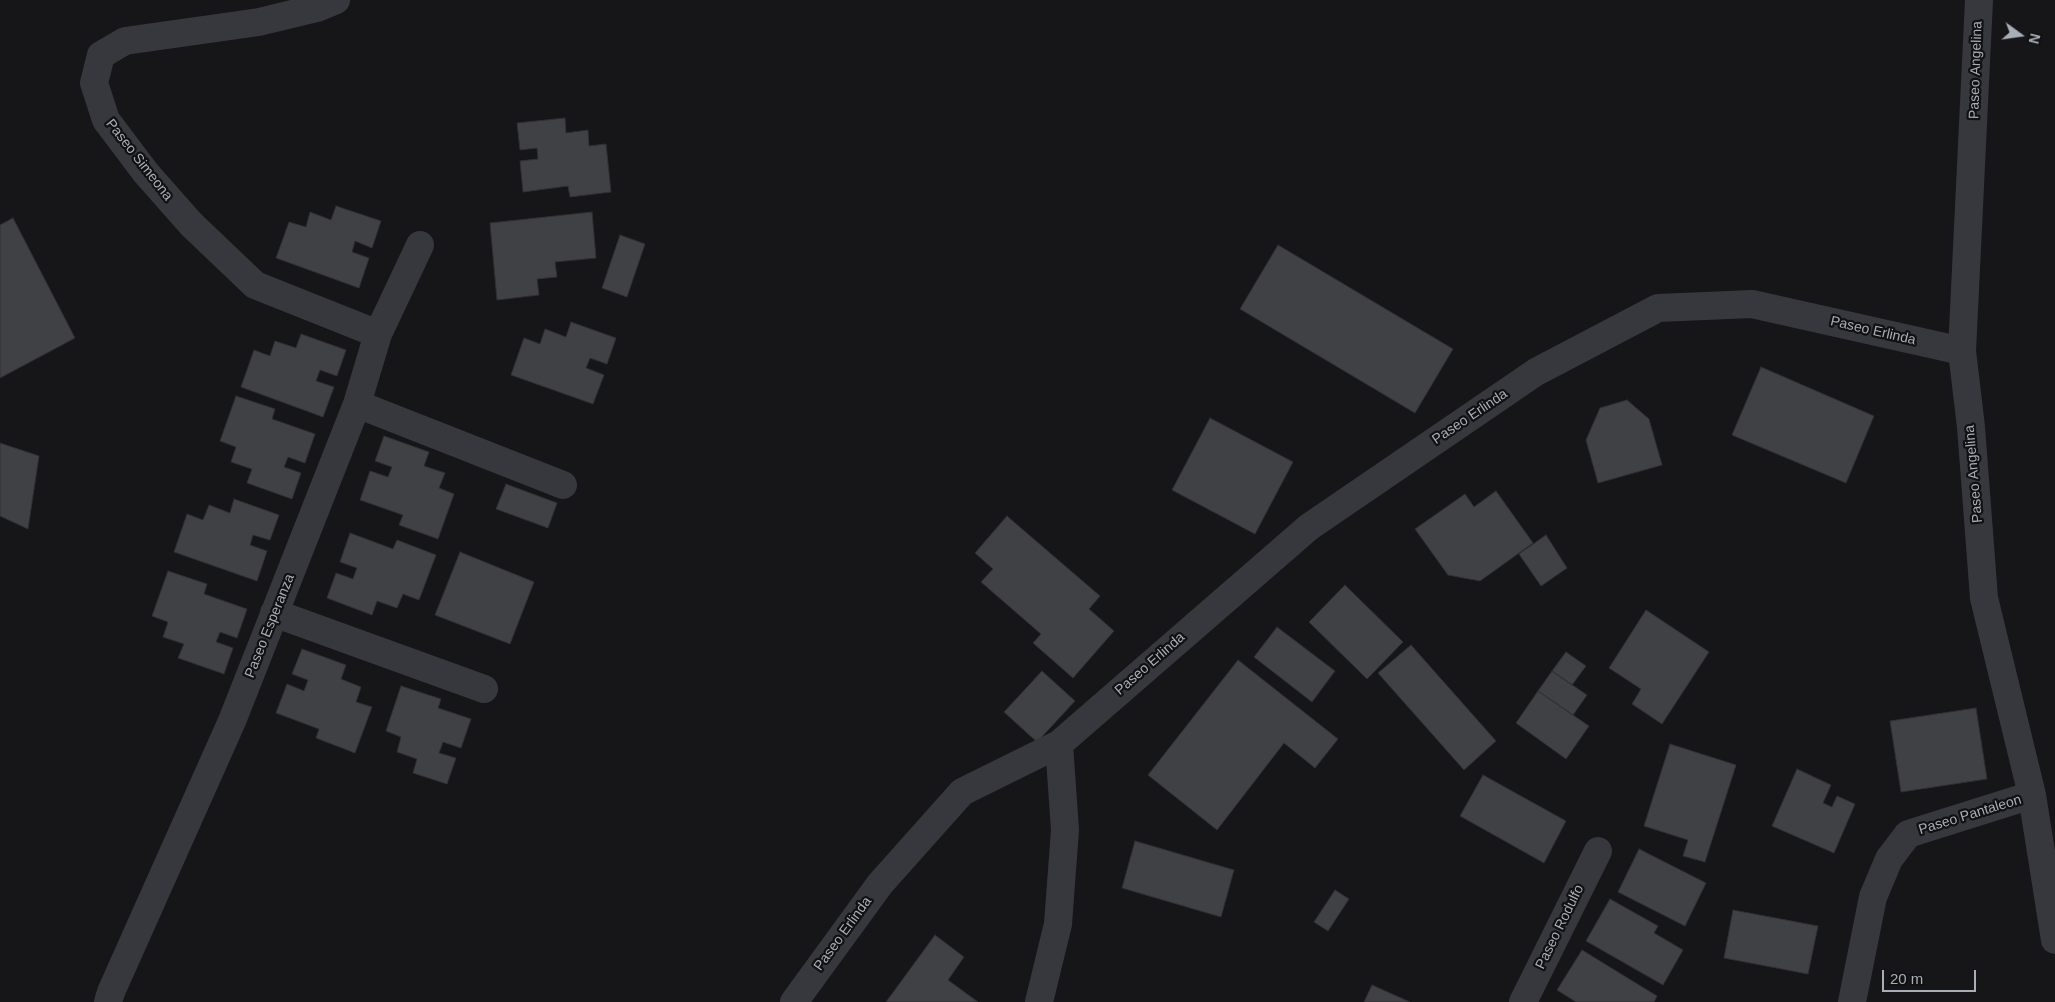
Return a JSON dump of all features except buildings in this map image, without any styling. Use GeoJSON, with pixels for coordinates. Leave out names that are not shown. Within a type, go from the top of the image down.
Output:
{"type":"FeatureCollection","features":[{"type":"Feature","properties":{"kind":"street","name":"Paseo Simeona"},"geometry":{"type":"LineString","coordinates":[[336,0],[316,8],[259,22],[125,41],[101,55],[94,82],[106,120],[146,173],[192,224],[254,285],[378,334]]}},
{"type":"Feature","properties":{"kind":"street","name":"Paseo Angelina"},"geometry":{"type":"LineString","coordinates":[[1979,0],[1962,351],[1984,598],[2032,795],[2055,940]]}},
{"type":"Feature","properties":{"kind":"street","name":"Paseo Esperanza"},"geometry":{"type":"LineString","coordinates":[[108,1002],[110,992],[232,721],[357,404],[378,334],[420,245]]}},
{"type":"Feature","properties":{"kind":"street","name":"Paseo Erlinda"},"geometry":{"type":"LineString","coordinates":[[794,1002],[880,884],[962,792],[1059,744],[1309,526],[1536,372],[1658,308],[1752,304],[1962,351]]}},
{"type":"Feature","properties":{"kind":"street"},"geometry":{"type":"LineString","coordinates":[[357,404],[562,485]]}},
{"type":"Feature","properties":{"kind":"street"},"geometry":{"type":"LineString","coordinates":[[274,614],[484,689]]}},
{"type":"Feature","properties":{"kind":"street"},"geometry":{"type":"LineString","coordinates":[[1039,1002],[1058,924],[1065,830],[1059,744]]}},
{"type":"Feature","properties":{"kind":"street","name":"Paseo Pantaleon"},"geometry":{"type":"LineString","coordinates":[[1852,1002],[1873,897],[1889,859],[1908,834],[2032,795]]}},
{"type":"Feature","properties":{"kind":"street","name":"Paseo Rodulfo"},"geometry":{"type":"LineString","coordinates":[[1523,1002],[1598,851]]}}]}
